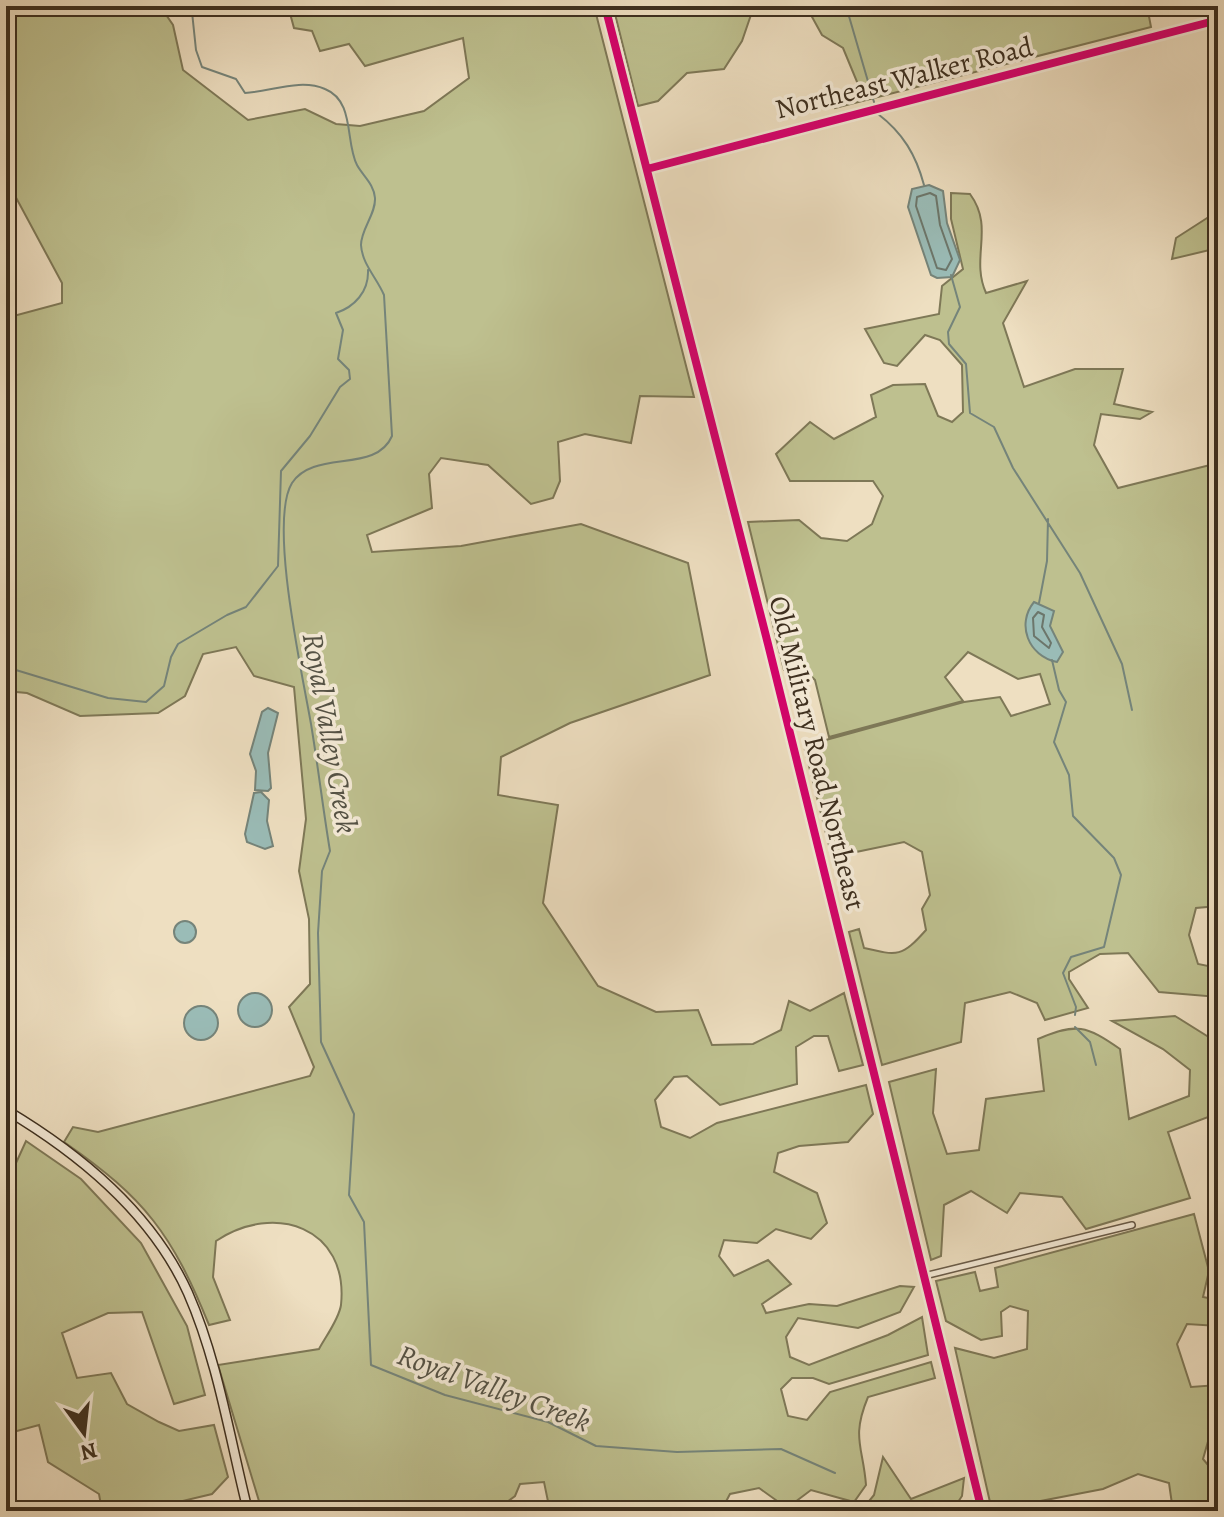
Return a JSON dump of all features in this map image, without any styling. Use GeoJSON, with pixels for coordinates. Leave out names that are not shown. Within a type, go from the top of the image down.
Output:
{"type":"FeatureCollection","features":[{"type":"Feature","properties":{"kind":"main road"},"geometry":{"type":"LineString","coordinates":[[6,1110],[107,1183],[141,1218],[170,1259],[201,1329],[248,1511]]}},
{"type":"Feature","properties":{"kind":"street","name":"Old Military Road Northeast"},"geometry":{"type":"LineString","coordinates":[[605,6],[982,1511]]}},
{"type":"Feature","properties":{"kind":"street","name":"Northeast Walker Road"},"geometry":{"type":"LineString","coordinates":[[647,169],[1218,20]]}},
{"type":"Feature","properties":{"kind":"street"},"geometry":{"type":"LineString","coordinates":[[924,1276],[1132,1225]]}},
{"type":"Feature","properties":{"kind":"green space"},"geometry":{"type":"Polygon","coordinates":[[[28,6],[160,6],[173,25],[183,70],[248,120],[305,109],[336,124],[360,126],[424,111],[469,78],[463,38],[365,66],[349,44],[320,51],[312,31],[294,28],[288,6],[594,6],[694,397],[640,396],[631,443],[585,434],[558,442],[560,481],[553,498],[531,504],[488,465],[441,458],[429,474],[432,508],[367,535],[372,552],[461,546],[581,524],[688,563],[710,675],[570,723],[501,757],[498,795],[558,805],[543,903],[598,986],[656,1012],[698,1010],[712,1045],[753,1044],[781,1030],[789,1001],[810,1011],[844,993],[863,1065],[839,1071],[828,1036],[814,1036],[796,1047],[797,1084],[720,1105],[687,1076],[674,1077],[655,1100],[661,1127],[690,1138],[717,1123],[866,1085],[873,1114],[848,1142],[799,1146],[778,1153],[774,1172],[817,1193],[827,1223],[811,1239],[776,1229],[757,1243],[724,1240],[719,1256],[734,1276],[768,1260],[791,1284],[762,1304],[766,1313],[809,1304],[837,1306],[900,1286],[914,1287],[900,1312],[858,1328],[798,1318],[786,1337],[790,1357],[809,1365],[888,1335],[922,1317],[928,1355],[829,1384],[813,1378],[792,1378],[781,1389],[788,1416],[807,1420],[830,1392],[931,1362],[935,1378],[868,1397],[859,1433],[866,1485],[854,1502],[811,1490],[787,1508],[759,1488],[730,1494],[721,1511],[662,1511],[649,1504],[633,1511],[550,1511],[544,1482],[520,1484],[515,1496],[499,1508],[500,1511],[262,1511],[218,1365],[319,1349],[341,1305],[340,1278],[333,1257],[320,1240],[303,1229],[283,1224],[261,1224],[238,1229],[216,1241],[213,1277],[230,1320],[209,1325],[182,1266],[153,1221],[116,1182],[64,1142],[73,1127],[98,1132],[310,1076],[314,1067],[289,1007],[310,984],[309,919],[299,871],[306,819],[294,687],[254,676],[236,647],[203,654],[185,696],[158,713],[80,716],[27,693],[6,691],[6,318],[62,303],[62,283],[6,179],[6,12],[28,6]]]}},
{"type":"Feature","properties":{"kind":"green space"},"geometry":{"type":"Polygon","coordinates":[[[613,6],[754,6],[742,41],[724,69],[687,73],[658,101],[638,106],[613,6]]]}},
{"type":"Feature","properties":{"kind":"green space"},"geometry":{"type":"Polygon","coordinates":[[[806,6],[1147,6],[1151,27],[835,108],[832,94],[860,89],[843,48],[822,35],[806,6]]]}},
{"type":"Feature","properties":{"kind":"green space"},"geometry":{"type":"Polygon","coordinates":[[[951,193],[970,194],[977,207],[982,231],[980,267],[986,293],[1027,281],[1003,323],[1024,387],[1075,369],[1123,369],[1114,404],[1152,412],[1140,419],[1101,414],[1094,445],[1118,488],[1218,463],[1218,906],[1196,908],[1189,935],[1198,964],[1218,968],[1218,997],[1159,992],[1128,953],[1100,954],[1069,972],[1069,979],[1088,1008],[1045,1020],[1037,1003],[1010,992],[965,1003],[961,1042],[882,1065],[849,932],[859,929],[864,948],[892,953],[905,950],[926,930],[922,909],[930,895],[922,852],[904,842],[832,857],[804,746],[964,702],[1000,697],[1011,716],[1050,704],[1040,674],[1018,679],[968,652],[945,677],[963,701],[829,737],[815,680],[807,672],[784,670],[748,522],[799,520],[821,538],[847,541],[872,524],[883,496],[873,481],[790,481],[776,454],[810,422],[834,439],[876,417],[871,395],[893,385],[925,384],[938,416],[952,422],[963,412],[962,365],[940,340],[925,335],[897,366],[884,363],[865,329],[939,314],[942,286],[963,269],[951,219],[951,193]]]}},
{"type":"Feature","properties":{"kind":"green space"},"geometry":{"type":"Polygon","coordinates":[[[1218,211],[1218,248],[1172,259],[1176,238],[1218,211]]]}},
{"type":"Feature","properties":{"kind":"green space"},"geometry":{"type":"Polygon","coordinates":[[[1175,1016],[1215,1041],[1218,1119],[1208,1117],[1168,1132],[1190,1198],[1086,1229],[1062,1197],[1020,1193],[1007,1213],[971,1191],[944,1205],[941,1256],[931,1260],[889,1082],[936,1069],[933,1113],[947,1154],[979,1150],[986,1099],[1044,1091],[1038,1039],[1062,1030],[1081,1029],[1099,1035],[1120,1049],[1129,1119],[1189,1096],[1190,1070],[1163,1049],[1112,1021],[1175,1016]]]}},
{"type":"Feature","properties":{"kind":"green space"},"geometry":{"type":"Polygon","coordinates":[[[26,1141],[81,1179],[141,1243],[187,1326],[205,1395],[174,1404],[142,1312],[108,1313],[62,1333],[77,1378],[111,1373],[127,1404],[179,1431],[214,1425],[228,1477],[212,1494],[178,1502],[174,1511],[102,1511],[99,1494],[48,1462],[39,1425],[6,1434],[6,1185],[26,1141]]]}},
{"type":"Feature","properties":{"kind":"green space"},"geometry":{"type":"Polygon","coordinates":[[[1194,1214],[1209,1271],[1203,1297],[1218,1300],[1218,1326],[1187,1324],[1177,1344],[1191,1387],[1218,1385],[1218,1428],[1211,1431],[1203,1459],[1218,1477],[1218,1510],[1173,1511],[1169,1483],[1138,1474],[1103,1489],[1025,1504],[1016,1511],[992,1511],[955,1348],[994,1358],[1027,1349],[1028,1311],[1010,1306],[1001,1312],[1002,1336],[981,1340],[946,1321],[936,1281],[975,1272],[980,1291],[998,1287],[995,1268],[1194,1214]]]}},
{"type":"Feature","properties":{"kind":"green space"},"geometry":{"type":"Polygon","coordinates":[[[883,1457],[911,1499],[964,1478],[962,1496],[952,1511],[861,1511],[874,1495],[883,1457]]]}},
{"type":"Feature","properties":{"kind":"water"},"geometry":{"type":"Polygon","coordinates":[[[929,185],[943,191],[947,223],[960,260],[952,277],[937,278],[931,275],[908,207],[912,189],[929,185]]]}},
{"type":"Feature","properties":{"kind":"water"},"geometry":{"type":"Polygon","coordinates":[[[1034,602],[1054,611],[1050,626],[1063,652],[1057,662],[1039,653],[1028,638],[1026,620],[1034,602]]]}},
{"type":"Feature","properties":{"kind":"water"},"geometry":{"type":"Polygon","coordinates":[[[268,708],[278,713],[268,753],[271,788],[268,791],[255,790],[256,771],[250,754],[262,712],[268,708]]]}},
{"type":"Feature","properties":{"kind":"water"},"geometry":{"type":"Polygon","coordinates":[[[261,792],[269,800],[267,821],[273,846],[265,849],[247,842],[245,834],[254,793],[261,792]]]}},
{"type":"Feature","properties":{"kind":"water"},"geometry":{"type":"Polygon","coordinates":[[[181,921],[189,921],[196,932],[189,943],[181,943],[174,936],[174,928],[181,921]]]}},
{"type":"Feature","properties":{"kind":"water"},"geometry":{"type":"Polygon","coordinates":[[[255,993],[267,998],[272,1010],[267,1022],[255,1027],[243,1022],[238,1010],[243,998],[255,993]]]}},
{"type":"Feature","properties":{"kind":"water"},"geometry":{"type":"Polygon","coordinates":[[[201,1006],[213,1011],[218,1023],[213,1035],[201,1040],[189,1035],[184,1023],[189,1011],[201,1006]]]}},
{"type":"Feature","properties":{"kind":"waterway","name":"Royal Valley Creek"},"geometry":{"type":"LineString","coordinates":[[185,6],[192,12],[196,50],[202,67],[236,79],[245,93],[305,85],[325,89],[334,95],[345,112],[353,156],[375,198],[361,245],[367,265],[384,295],[392,436],[384,448],[373,455],[329,463],[302,473],[292,483],[286,503],[284,530],[285,564],[295,637],[330,851],[322,871],[318,933],[321,1042],[354,1114],[349,1195],[364,1222],[371,1365],[445,1395],[548,1422],[596,1446],[677,1452],[781,1449],[835,1473]]}},
{"type":"Feature","properties":{"kind":"waterway"},"geometry":{"type":"LineString","coordinates":[[846,6],[874,102]]}},
{"type":"Feature","properties":{"kind":"waterway"},"geometry":{"type":"LineString","coordinates":[[878,114],[907,145],[924,185]]}},
{"type":"Feature","properties":{"kind":"waterway"},"geometry":{"type":"LineString","coordinates":[[6,667],[108,698],[146,702],[164,686],[171,657],[178,644],[246,607],[278,566],[281,471],[310,436],[340,387],[350,379],[349,370],[338,359],[343,330],[336,313],[359,298],[366,285],[368,270]]}},
{"type":"Feature","properties":{"kind":"waterway"},"geometry":{"type":"LineString","coordinates":[[951,275],[960,307],[948,332],[949,344],[966,364],[970,413],[994,427],[1013,468],[1080,573],[1122,664],[1132,710]]}},
{"type":"Feature","properties":{"kind":"waterway"},"geometry":{"type":"LineString","coordinates":[[1039,603],[1047,561],[1048,519]]}},
{"type":"Feature","properties":{"kind":"waterway"},"geometry":{"type":"LineString","coordinates":[[1052,660],[1059,690],[1066,702],[1054,742],[1069,775],[1073,816],[1114,858],[1121,875],[1104,947],[1071,957],[1063,973],[1076,1007],[1075,1015]]}},
{"type":"Feature","properties":{"kind":"waterway"},"geometry":{"type":"LineString","coordinates":[[1075,1027],[1090,1042],[1096,1065]]}},
{"type":"Feature","properties":{"kind":"cycle path"},"geometry":{"type":"LineString","coordinates":[[605,6],[768,644],[982,1511]]}},
{"type":"Feature","properties":{"kind":"cycle path"},"geometry":{"type":"LineString","coordinates":[[647,169],[1218,20]]}}]}
